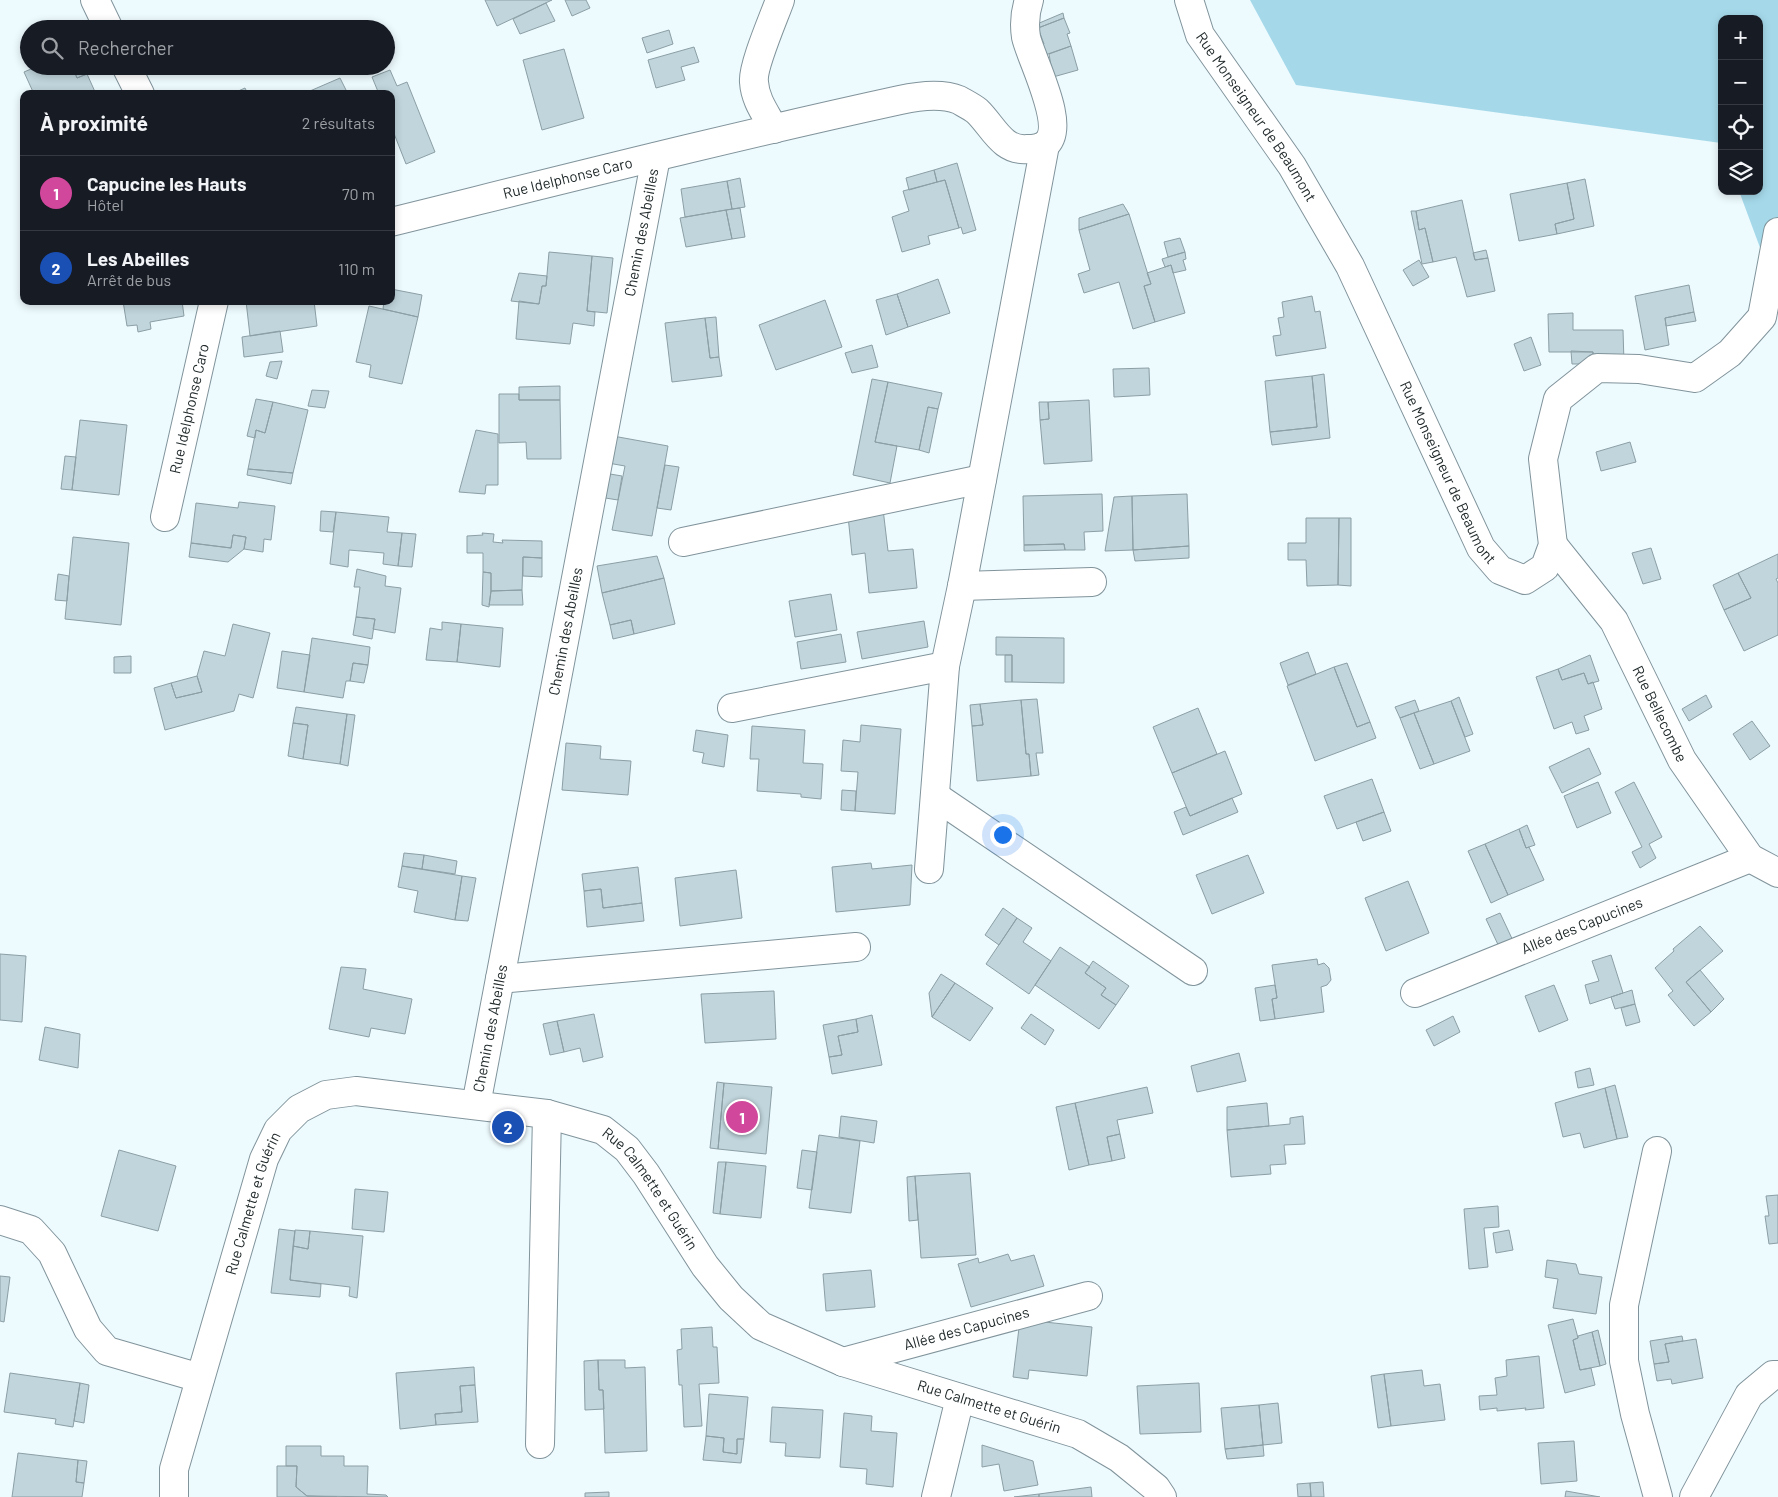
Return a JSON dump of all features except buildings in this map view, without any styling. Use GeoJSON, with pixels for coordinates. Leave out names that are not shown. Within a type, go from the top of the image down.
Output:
{"type":"FeatureCollection","features":[{"type":"Feature","properties":{"kind":"street"},"geometry":{"type":"LineString","coordinates":[[95,0],[105,20]]}},
{"type":"Feature","properties":{"kind":"street"},"geometry":{"type":"LineString","coordinates":[[780,0],[759,58],[753,81],[758,102],[774,128],[904,99],[932,96],[957,100],[977,111],[1000,140],[1011,146],[1023,150],[1045,145]]}},
{"type":"Feature","properties":{"kind":"street"},"geometry":{"type":"LineString","coordinates":[[929,869],[945,666],[962,586],[1045,145],[1053,125],[1048,100],[1026,37],[1025,12],[1029,0]]}},
{"type":"Feature","properties":{"kind":"street","name":"Rue Monseigneur de Beaumont"},"geometry":{"type":"LineString","coordinates":[[1188,0],[1200,35],[1292,166],[1350,266],[1481,548],[1500,570],[1525,580],[1545,567],[1554,545]]}},
{"type":"Feature","properties":{"kind":"street"},"geometry":{"type":"LineString","coordinates":[[130,75],[138,90]]}},
{"type":"Feature","properties":{"kind":"street","name":"Rue Idelphonse Caro"},"geometry":{"type":"LineString","coordinates":[[395,221],[774,128]]}},
{"type":"Feature","properties":{"kind":"street","name":"Chemin des Abeilles"},"geometry":{"type":"LineString","coordinates":[[476,1105],[656,157]]}},
{"type":"Feature","properties":{"kind":"street"},"geometry":{"type":"LineString","coordinates":[[1554,545],[1542,459],[1558,399],[1597,368],[1639,369],[1695,378],[1730,354],[1762,317],[1778,232]]}},
{"type":"Feature","properties":{"kind":"street","name":"Rue Idelphonse Caro"},"geometry":{"type":"LineString","coordinates":[[165,517],[213,305]]}},
{"type":"Feature","properties":{"kind":"street"},"geometry":{"type":"LineString","coordinates":[[684,542],[982,478]]}},
{"type":"Feature","properties":{"kind":"street","name":"Rue Bellecombe"},"geometry":{"type":"LineString","coordinates":[[1554,545],[1614,621],[1682,760],[1750,858],[1778,873]]}},
{"type":"Feature","properties":{"kind":"street"},"geometry":{"type":"LineString","coordinates":[[962,586],[1092,582]]}},
{"type":"Feature","properties":{"kind":"street"},"geometry":{"type":"LineString","coordinates":[[732,708],[945,666]]}},
{"type":"Feature","properties":{"kind":"street"},"geometry":{"type":"LineString","coordinates":[[935,796],[1193,972]]}},
{"type":"Feature","properties":{"kind":"street","name":"Allée des Capucines"},"geometry":{"type":"LineString","coordinates":[[1415,993],[1750,858]]}},
{"type":"Feature","properties":{"kind":"street"},"geometry":{"type":"LineString","coordinates":[[500,979],[856,947]]}},
{"type":"Feature","properties":{"kind":"street","name":"Rue Calmette et Guérin"},"geometry":{"type":"LineString","coordinates":[[174,1497],[174,1469],[264,1159],[278,1130],[299,1109],[326,1095],[356,1090],[546,1114],[603,1130],[627,1149],[646,1174],[705,1266],[731,1298],[761,1326],[843,1362],[1078,1434],[1119,1458],[1156,1488],[1162,1497]]}},
{"type":"Feature","properties":{"kind":"street"},"geometry":{"type":"LineString","coordinates":[[540,1444],[546,1114]]}},
{"type":"Feature","properties":{"kind":"street"},"geometry":{"type":"LineString","coordinates":[[1657,1151],[1624,1305],[1624,1361],[1635,1414],[1658,1497]]}},
{"type":"Feature","properties":{"kind":"street"},"geometry":{"type":"LineString","coordinates":[[0,1220],[31,1230],[52,1253],[88,1329],[107,1351],[200,1378]]}},
{"type":"Feature","properties":{"kind":"street","name":"Allée des Capucines"},"geometry":{"type":"LineString","coordinates":[[843,1362],[1088,1296]]}},
{"type":"Feature","properties":{"kind":"street"},"geometry":{"type":"LineString","coordinates":[[1694,1497],[1732,1424],[1750,1395],[1773,1375],[1778,1376]]}},
{"type":"Feature","properties":{"kind":"street"},"geometry":{"type":"LineString","coordinates":[[936,1497],[960,1398]]}},
{"type":"Feature","properties":{"kind":"shaded area"},"geometry":{"type":"Polygon","coordinates":[[[1250,0],[1778,0],[1778,296],[1740,195],[1763,195],[1763,15],[1718,15],[1718,143],[1296,85],[1250,0]]]}},
{"type":"Feature","properties":{"kind":"place","name":"Capucine les Hauts"},"geometry":{"type":"Point","coordinates":[742,1117]}},
{"type":"Feature","properties":{"kind":"place","name":"Les Abeilles"},"geometry":{"type":"Point","coordinates":[508,1127]}}]}
